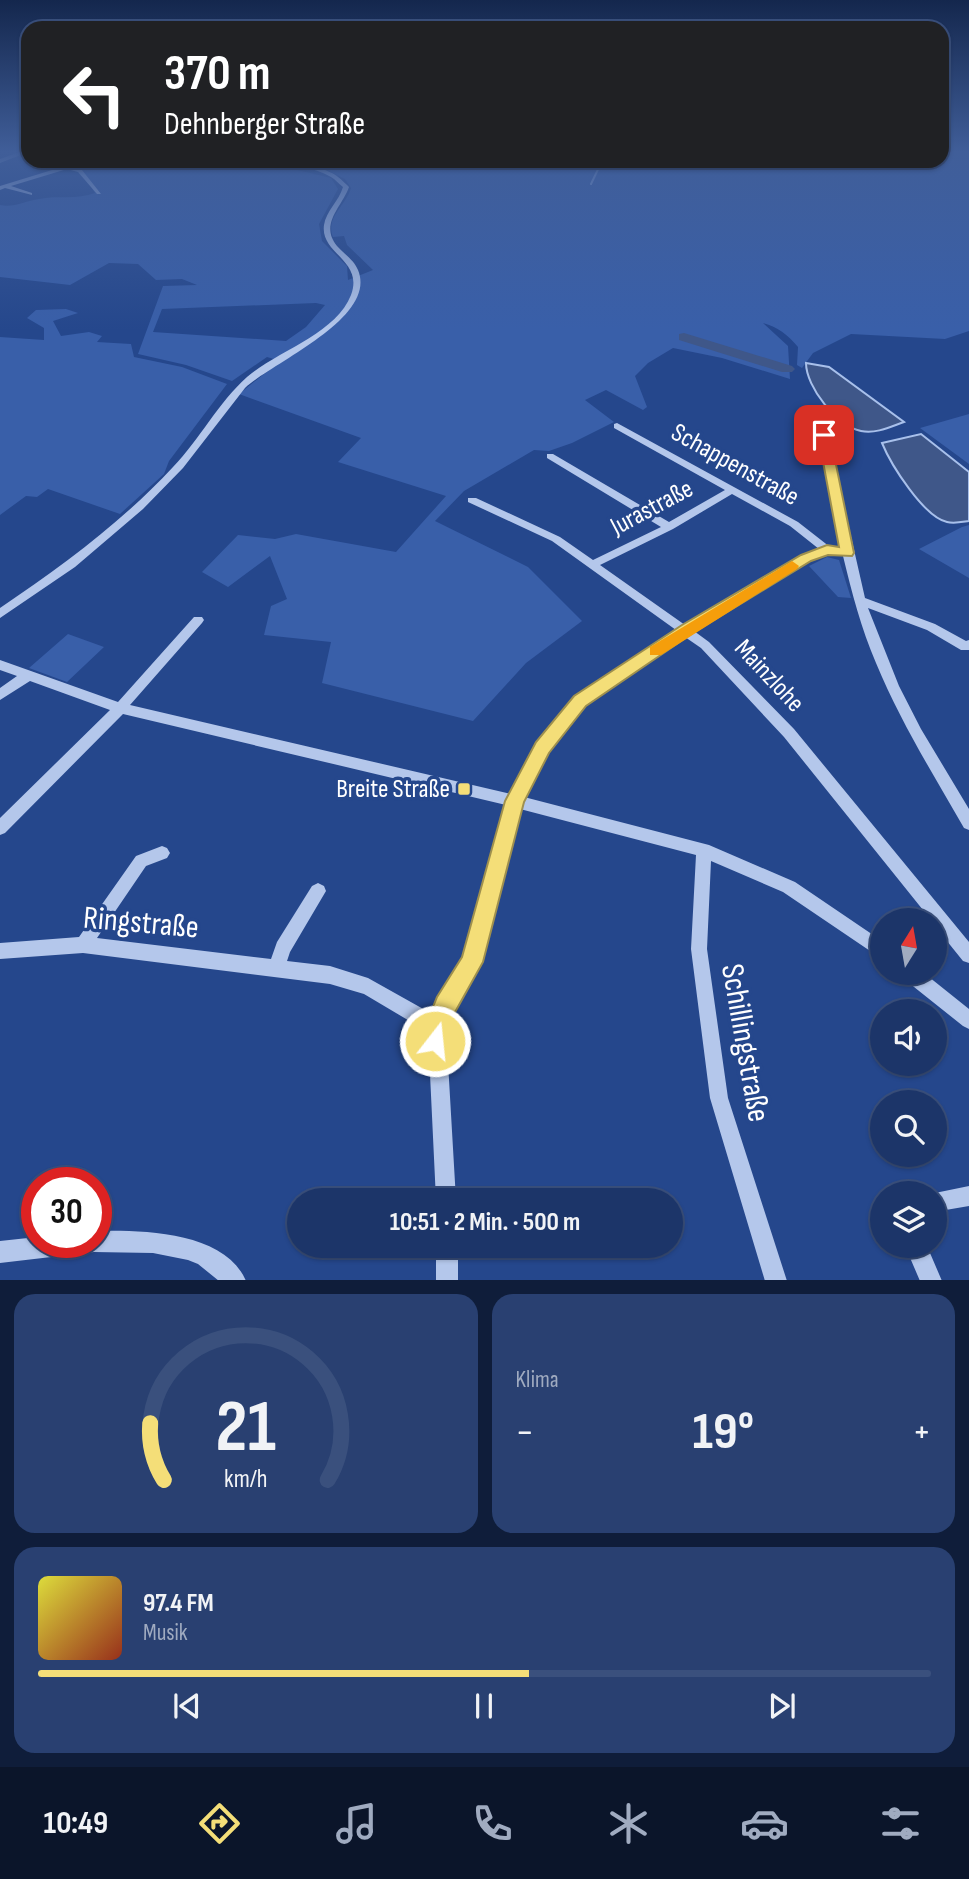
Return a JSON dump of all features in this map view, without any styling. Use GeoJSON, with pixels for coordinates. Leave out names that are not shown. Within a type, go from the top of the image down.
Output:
{"type":"FeatureCollection","features":[{"type":"Feature","properties":{"kind":"street"},"geometry":{"type":"LineString","coordinates":[[0,614],[49,581],[122,520],[181,465],[240,388],[342,315],[355,293],[357,275],[353,264],[332,241],[327,230],[330,217],[335,211]]}},
{"type":"Feature","properties":{"kind":"street"},"geometry":{"type":"LineString","coordinates":[[820,418],[859,600],[901,707],[969,823]]}},
{"type":"Feature","properties":{"kind":"street","name":"Schappenstraße"},"geometry":{"type":"LineString","coordinates":[[617,426],[794,524],[827,550]]}},
{"type":"Feature","properties":{"kind":"street"},"geometry":{"type":"LineString","coordinates":[[550,456],[669,527]]}},
{"type":"Feature","properties":{"kind":"street","name":"Jurastraße"},"geometry":{"type":"LineString","coordinates":[[593,564],[669,527],[732,490]]}},
{"type":"Feature","properties":{"kind":"street","name":"Mainzlohe"},"geometry":{"type":"LineString","coordinates":[[472,500],[556,539],[687,629],[732,670],[789,733],[969,955]]}},
{"type":"Feature","properties":{"kind":"street"},"geometry":{"type":"LineString","coordinates":[[445,1188],[437,1027],[472,962],[514,801],[542,748],[580,701],[687,629],[806,558],[827,550],[847,553]]}},
{"type":"Feature","properties":{"kind":"street"},"geometry":{"type":"LineString","coordinates":[[859,600],[931,627],[965,647],[969,645]]}},
{"type":"Feature","properties":{"kind":"street"},"geometry":{"type":"LineString","coordinates":[[0,828],[120,708],[198,620]]}},
{"type":"Feature","properties":{"kind":"street"},"geometry":{"type":"LineString","coordinates":[[0,665],[120,708],[514,801],[704,850],[789,887],[870,943]]}},
{"type":"Feature","properties":{"kind":"street"},"geometry":{"type":"LineString","coordinates":[[0,695],[27,676]]}},
{"type":"Feature","properties":{"kind":"street","name":"Schillingstraße"},"geometry":{"type":"LineString","coordinates":[[704,850],[699,949],[719,1098],[776,1280]]}},
{"type":"Feature","properties":{"kind":"street"},"geometry":{"type":"LineString","coordinates":[[83,945],[141,861],[162,853]]}},
{"type":"Feature","properties":{"kind":"street"},"geometry":{"type":"LineString","coordinates":[[277,967],[284,948],[318,891]]}},
{"type":"Feature","properties":{"kind":"street","name":"Ringstraße"},"geometry":{"type":"LineString","coordinates":[[0,951],[83,945],[277,967],[352,980],[437,1027]]}},
{"type":"Feature","properties":{"kind":"street"},"geometry":{"type":"LineString","coordinates":[[925,985],[969,1020]]}},
{"type":"Feature","properties":{"kind":"street"},"geometry":{"type":"LineString","coordinates":[[947,1200],[969,1196]]}},
{"type":"Feature","properties":{"kind":"street"},"geometry":{"type":"LineString","coordinates":[[112,1242],[168,1243],[202,1252],[226,1269],[235,1280]]}},
{"type":"Feature","properties":{"kind":"street"},"geometry":{"type":"LineString","coordinates":[[0,1252],[21,1250]]}},
{"type":"Feature","properties":{"kind":"street"},"geometry":{"type":"LineString","coordinates":[[447,1258],[447,1280]]}},
{"type":"Feature","properties":{"kind":"street"},"geometry":{"type":"LineString","coordinates":[[921,1258],[931,1280]]}},
{"type":"Feature","properties":{"kind":"shaded area"},"geometry":{"type":"Polygon","coordinates":[[[0,211],[326,211],[319,224],[322,241],[347,266],[348,280],[373,270],[347,245],[344,236],[333,237],[331,230],[338,211],[969,211],[969,331],[945,339],[851,334],[813,353],[802,368],[797,365],[798,347],[782,332],[763,323],[788,346],[790,379],[722,358],[673,348],[648,363],[635,376],[647,407],[643,410],[606,390],[585,400],[614,422],[572,443],[549,451],[534,450],[464,491],[435,521],[528,567],[582,621],[526,663],[473,721],[322,683],[331,642],[264,635],[271,606],[287,599],[270,556],[228,587],[202,572],[238,535],[275,539],[296,534],[396,552],[446,496],[338,462],[361,438],[239,394],[280,361],[267,357],[232,381],[186,365],[138,354],[163,286],[197,285],[182,279],[156,280],[138,264],[109,263],[70,285],[0,277],[0,211]],[[316,303],[162,309],[153,332],[286,341],[306,327],[325,305],[316,303]]]}},
{"type":"Feature","properties":{"kind":"shaded area"},"geometry":{"type":"Polygon","coordinates":[[[66,309],[78,313],[53,321],[61,336],[89,332],[102,336],[97,342],[131,344],[134,357],[182,367],[227,384],[169,461],[164,474],[120,514],[48,489],[37,497],[26,496],[0,515],[0,337],[44,340],[44,328],[27,318],[36,310],[66,309]]]}},
{"type":"Feature","properties":{"kind":"shaded area"},"geometry":{"type":"Polygon","coordinates":[[[806,363],[829,367],[904,422],[872,432],[852,428],[842,422],[817,394],[807,373],[806,363]]]}},
{"type":"Feature","properties":{"kind":"shaded area"},"geometry":{"type":"Polygon","coordinates":[[[969,414],[969,464],[920,428],[969,414]]]}},
{"type":"Feature","properties":{"kind":"shaded area"},"geometry":{"type":"Polygon","coordinates":[[[921,434],[969,472],[969,521],[947,522],[928,511],[900,476],[882,443],[921,434]]]}},
{"type":"Feature","properties":{"kind":"shaded area"},"geometry":{"type":"Polygon","coordinates":[[[969,525],[969,578],[919,549],[962,527],[969,525]]]}},
{"type":"Feature","properties":{"kind":"shaded area"},"geometry":{"type":"Polygon","coordinates":[[[827,557],[839,560],[851,598],[838,597],[809,566],[827,557]]]}},
{"type":"Feature","properties":{"kind":"shaded area"},"geometry":{"type":"Polygon","coordinates":[[[68,634],[104,647],[67,682],[29,668],[68,634]]]}},
{"type":"Feature","properties":{"kind":"waterway"},"geometry":{"type":"LineString","coordinates":[[684,337],[787,369]]}},
{"type":"Feature","properties":{"kind":"slow traffic"},"geometry":{"type":"LineString","coordinates":[[656,651],[687,629],[792,566]]}},
{"type":"Feature","properties":{"kind":"place","name":"Breite Straße"},"geometry":{"type":"Point","coordinates":[464,789]}},
{"type":"Feature","properties":{"kind":"route"},"geometry":{"type":"LineString","coordinates":[[435,1041],[437,1027],[446,1006],[472,962],[514,801],[542,748],[580,701],[687,629],[806,558],[827,550],[847,553],[824,435]]}}]}
